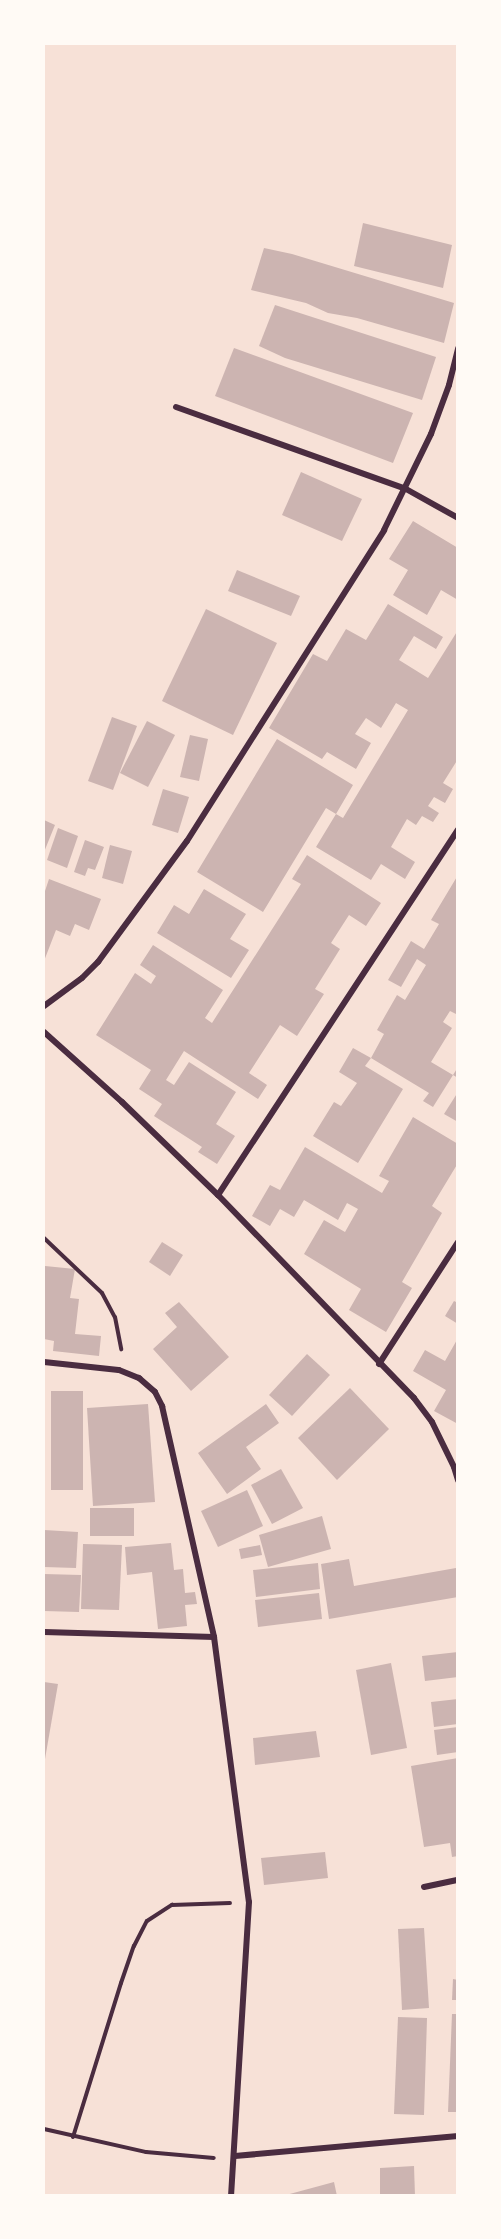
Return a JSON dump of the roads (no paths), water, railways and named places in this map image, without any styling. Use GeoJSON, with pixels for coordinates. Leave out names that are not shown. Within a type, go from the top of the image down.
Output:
{"type":"FeatureCollection","features":[{"type":"Feature","properties":{"kind":"street"},"geometry":{"type":"LineString","coordinates":[[44,1006],[82,978],[98,962],[187,841],[384,530],[406,489],[449,386],[458,348]]}},
{"type":"Feature","properties":{"kind":"street"},"geometry":{"type":"LineString","coordinates":[[176,407],[406,489],[458,518]]}},
{"type":"Feature","properties":{"kind":"street"},"geometry":{"type":"LineString","coordinates":[[218,1195],[458,830]]}},
{"type":"Feature","properties":{"kind":"street"},"geometry":{"type":"LineString","coordinates":[[44,1032],[122,1102],[218,1195],[414,1398],[432,1422],[458,1480]]}},
{"type":"Feature","properties":{"kind":"street"},"geometry":{"type":"LineString","coordinates":[[380,1364],[458,1242]]}},
{"type":"Feature","properties":{"kind":"street"},"geometry":{"type":"LineString","coordinates":[[44,1362],[119,1370],[139,1378],[155,1392],[162,1406],[214,1637],[249,1902],[231,2196]]}},
{"type":"Feature","properties":{"kind":"street"},"geometry":{"type":"LineString","coordinates":[[44,1632],[214,1637]]}},
{"type":"Feature","properties":{"kind":"street"},"geometry":{"type":"LineString","coordinates":[[424,1887],[458,1880]]}},
{"type":"Feature","properties":{"kind":"street"},"geometry":{"type":"LineString","coordinates":[[235,2156],[458,2136]]}}]}
